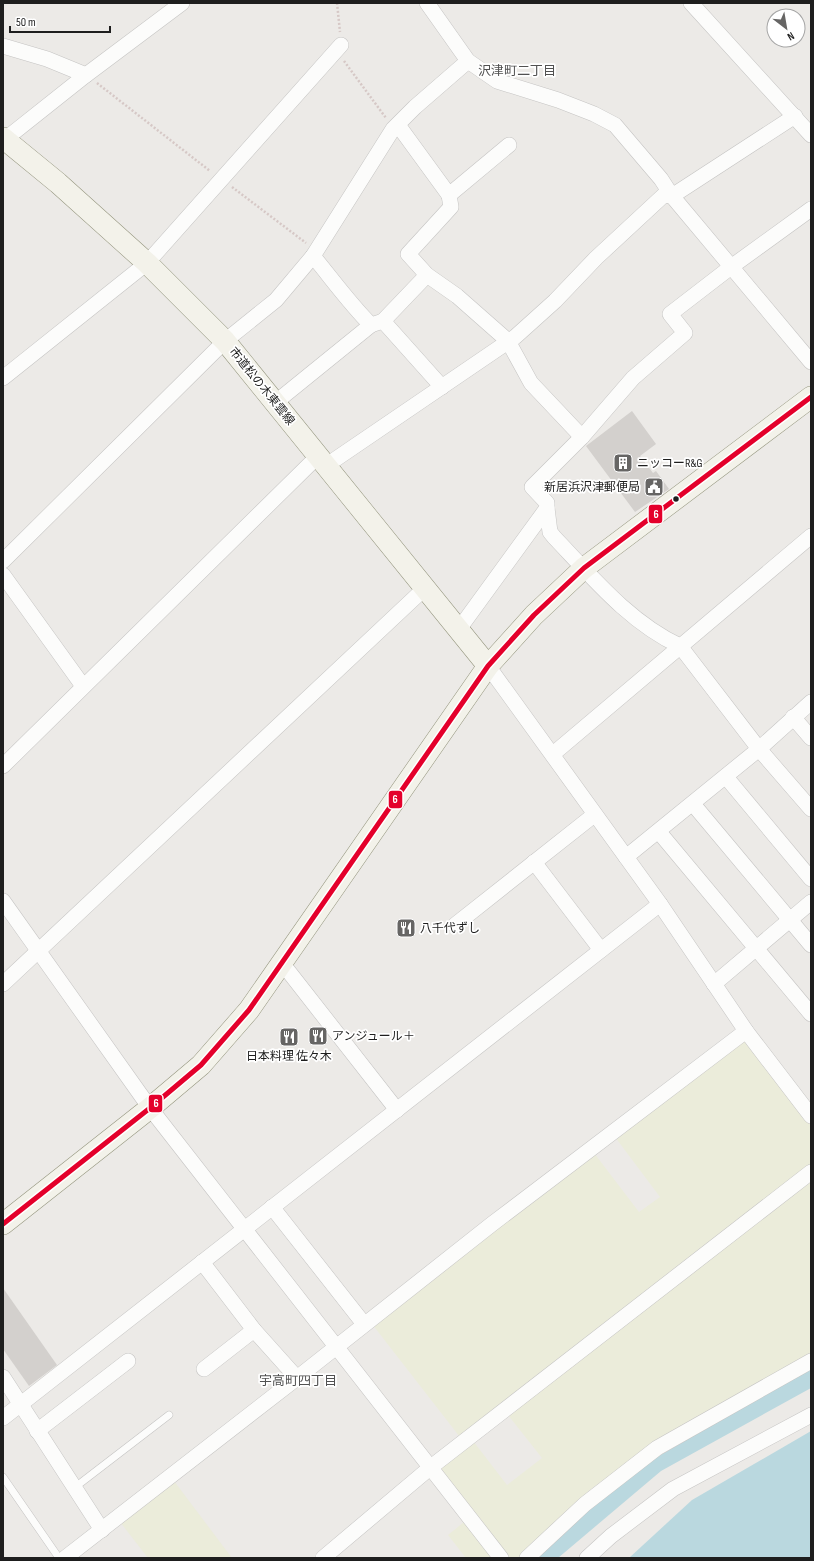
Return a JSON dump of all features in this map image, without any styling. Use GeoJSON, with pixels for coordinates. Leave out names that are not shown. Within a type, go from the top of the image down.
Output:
{"type":"FeatureCollection","features":[{"type":"Feature","properties":{"kind":"street"},"geometry":{"type":"LineString","coordinates":[[4,140],[86,75],[162,9],[182,3]]}},
{"type":"Feature","properties":{"kind":"street"},"geometry":{"type":"LineString","coordinates":[[427,3],[468,61],[497,81],[558,100],[594,114],[615,125],[661,179],[672,196],[811,362]]}},
{"type":"Feature","properties":{"kind":"street"},"geometry":{"type":"LineString","coordinates":[[691,3],[811,135]]}},
{"type":"Feature","properties":{"kind":"street"},"geometry":{"type":"LineString","coordinates":[[3,378],[147,263],[341,45]]}},
{"type":"Feature","properties":{"kind":"street"},"geometry":{"type":"LineString","coordinates":[[3,46],[47,59],[86,75]]}},
{"type":"Feature","properties":{"kind":"street"},"geometry":{"type":"LineString","coordinates":[[3,561],[225,341],[276,300],[314,253],[396,127],[415,107],[468,61]]}},
{"type":"Feature","properties":{"kind":"street"},"geometry":{"type":"LineString","coordinates":[[3,766],[82,686],[323,460],[442,388],[515,337],[555,301],[596,258],[664,195],[672,196],[795,116]]}},
{"type":"Feature","properties":{"kind":"street"},"geometry":{"type":"LineString","coordinates":[[396,127],[450,195],[451,207],[408,254],[427,275],[457,296],[508,341],[531,383],[582,436]]}},
{"type":"Feature","properties":{"kind":"street","name":"市道松の木東雲線"},"geometry":{"type":"LineString","coordinates":[[4,140],[58,183],[147,263],[225,341],[323,460],[488,666]]}},
{"type":"Feature","properties":{"kind":"street"},"geometry":{"type":"LineString","coordinates":[[450,195],[509,145]]}},
{"type":"Feature","properties":{"kind":"street"},"geometry":{"type":"LineString","coordinates":[[811,210],[731,267],[670,314],[685,333],[633,378],[582,436],[532,486],[547,503],[550,532],[627,611],[665,639],[680,646],[759,749],[811,809]]}},
{"type":"Feature","properties":{"kind":"street"},"geometry":{"type":"LineString","coordinates":[[314,253],[350,299],[355,309],[377,323],[442,388]]}},
{"type":"Feature","properties":{"kind":"street"},"geometry":{"type":"LineString","coordinates":[[276,402],[377,323],[427,275]]}},
{"type":"Feature","properties":{"kind":"street"},"geometry":{"type":"LineString","coordinates":[[3,1224],[150,1108],[201,1065],[249,1010],[488,666],[534,615],[584,568],[811,397]]}},
{"type":"Feature","properties":{"kind":"street"},"geometry":{"type":"LineString","coordinates":[[458,629],[547,508]]}},
{"type":"Feature","properties":{"kind":"street"},"geometry":{"type":"LineString","coordinates":[[553,754],[811,536]]}},
{"type":"Feature","properties":{"kind":"street"},"geometry":{"type":"LineString","coordinates":[[3,575],[82,686]]}},
{"type":"Feature","properties":{"kind":"street"},"geometry":{"type":"LineString","coordinates":[[3,984],[425,588]]}},
{"type":"Feature","properties":{"kind":"street"},"geometry":{"type":"LineString","coordinates":[[488,666],[553,754],[594,815],[660,904],[746,1031],[808,1107]]}},
{"type":"Feature","properties":{"kind":"street"},"geometry":{"type":"LineString","coordinates":[[626,857],[694,804],[759,749],[811,702]]}},
{"type":"Feature","properties":{"kind":"street"},"geometry":{"type":"LineString","coordinates":[[793,717],[811,738]]}},
{"type":"Feature","properties":{"kind":"street"},"geometry":{"type":"LineString","coordinates":[[726,777],[811,879]]}},
{"type":"Feature","properties":{"kind":"street"},"geometry":{"type":"LineString","coordinates":[[694,804],[811,945]]}},
{"type":"Feature","properties":{"kind":"street"},"geometry":{"type":"LineString","coordinates":[[455,924],[594,815]]}},
{"type":"Feature","properties":{"kind":"street"},"geometry":{"type":"LineString","coordinates":[[659,832],[811,1014]]}},
{"type":"Feature","properties":{"kind":"street"},"geometry":{"type":"LineString","coordinates":[[534,862],[601,950]]}},
{"type":"Feature","properties":{"kind":"street"},"geometry":{"type":"LineString","coordinates":[[3,901],[150,1108],[501,1558]]}},
{"type":"Feature","properties":{"kind":"street"},"geometry":{"type":"LineString","coordinates":[[714,984],[811,902]]}},
{"type":"Feature","properties":{"kind":"street"},"geometry":{"type":"LineString","coordinates":[[3,1418],[660,904]]}},
{"type":"Feature","properties":{"kind":"street"},"geometry":{"type":"LineString","coordinates":[[282,963],[397,1110]]}},
{"type":"Feature","properties":{"kind":"street"},"geometry":{"type":"LineString","coordinates":[[65,1558],[492,1224],[746,1031]]}},
{"type":"Feature","properties":{"kind":"street"},"geometry":{"type":"LineString","coordinates":[[323,1558],[431,1467],[811,1172]]}},
{"type":"Feature","properties":{"kind":"street"},"geometry":{"type":"LineString","coordinates":[[272,1207],[364,1324]]}},
{"type":"Feature","properties":{"kind":"street"},"geometry":{"type":"LineString","coordinates":[[202,1262],[254,1330],[297,1378]]}},
{"type":"Feature","properties":{"kind":"street"},"geometry":{"type":"LineString","coordinates":[[204,1369],[254,1330]]}},
{"type":"Feature","properties":{"kind":"street"},"geometry":{"type":"LineString","coordinates":[[37,1431],[128,1361]]}},
{"type":"Feature","properties":{"kind":"street"},"geometry":{"type":"LineString","coordinates":[[527,1558],[585,1504],[657,1448],[811,1361]]}},
{"type":"Feature","properties":{"kind":"street"},"geometry":{"type":"LineString","coordinates":[[3,1377],[102,1530]]}},
{"type":"Feature","properties":{"kind":"street"},"geometry":{"type":"LineString","coordinates":[[587,1558],[611,1536],[673,1489],[811,1415]]}},
{"type":"Feature","properties":{"kind":"lane"},"geometry":{"type":"LineString","coordinates":[[74,1488],[169,1415]]}},
{"type":"Feature","properties":{"kind":"lane"},"geometry":{"type":"LineString","coordinates":[[3,1477],[60,1558]]}},
{"type":"Feature","properties":{"kind":"path"},"geometry":{"type":"LineString","coordinates":[[337,3],[342,58],[396,127]]}},
{"type":"Feature","properties":{"kind":"path"},"geometry":{"type":"LineString","coordinates":[[86,75],[314,253]]}},
{"type":"Feature","properties":{"kind":"green space"},"geometry":{"type":"Polygon","coordinates":[[[746,1031],[811,1116],[811,1355],[658,1442],[591,1489],[519,1558],[466,1558],[448,1535],[469,1518],[431,1467],[463,1441],[372,1324],[591,1149],[639,1212],[660,1197],[612,1133],[746,1031]],[[504,1410],[470,1437],[507,1485],[542,1458],[504,1410]]]}},
{"type":"Feature","properties":{"kind":"green space"},"geometry":{"type":"Polygon","coordinates":[[[171,1477],[232,1558],[148,1558],[117,1518],[171,1477]]]}},
{"type":"Feature","properties":{"kind":"water"},"geometry":{"type":"Polygon","coordinates":[[[811,1368],[811,1388],[661,1471],[558,1558],[535,1558],[582,1513],[645,1464],[811,1368]]]}},
{"type":"Feature","properties":{"kind":"water"},"geometry":{"type":"Polygon","coordinates":[[[811,1431],[811,1558],[629,1558],[692,1500],[811,1431]]]}},
{"type":"Feature","properties":{"kind":"building","name":"ニッコーR&G"},"geometry":{"type":"Polygon","coordinates":[[[632,411],[656,444],[640,456],[653,473],[656,471],[669,489],[635,512],[586,446],[632,411]]]}},
{"type":"Feature","properties":{"kind":"building"},"geometry":{"type":"Polygon","coordinates":[[[3,1288],[57,1365],[29,1386],[3,1349],[3,1288]]]}},
{"type":"Feature","properties":{"kind":"transit line","name":"6"},"geometry":{"type":"LineString","coordinates":[[3,1224],[150,1108],[201,1065],[249,1010],[488,666],[534,615],[584,568],[811,397]]}},
{"type":"Feature","properties":{"kind":"place","name":"ニッコーR&G"},"geometry":{"type":"Point","coordinates":[623,463]}},
{"type":"Feature","properties":{"kind":"place","name":"新居浜沢津郵便局"},"geometry":{"type":"Point","coordinates":[654,487]}},
{"type":"Feature","properties":{"kind":"place","name":"八千代ずし"},"geometry":{"type":"Point","coordinates":[406,928]}},
{"type":"Feature","properties":{"kind":"place","name":"アンジュール＋"},"geometry":{"type":"Point","coordinates":[318,1036]}},
{"type":"Feature","properties":{"kind":"place","name":"日本料理 佐々木"},"geometry":{"type":"Point","coordinates":[289,1037]}},
{"type":"Feature","properties":{"kind":"district","name":"沢津町二丁目"},"geometry":{"type":"Point","coordinates":[517,70]}},
{"type":"Feature","properties":{"kind":"district","name":"宇高町四丁目"},"geometry":{"type":"Point","coordinates":[298,1380]}}]}
